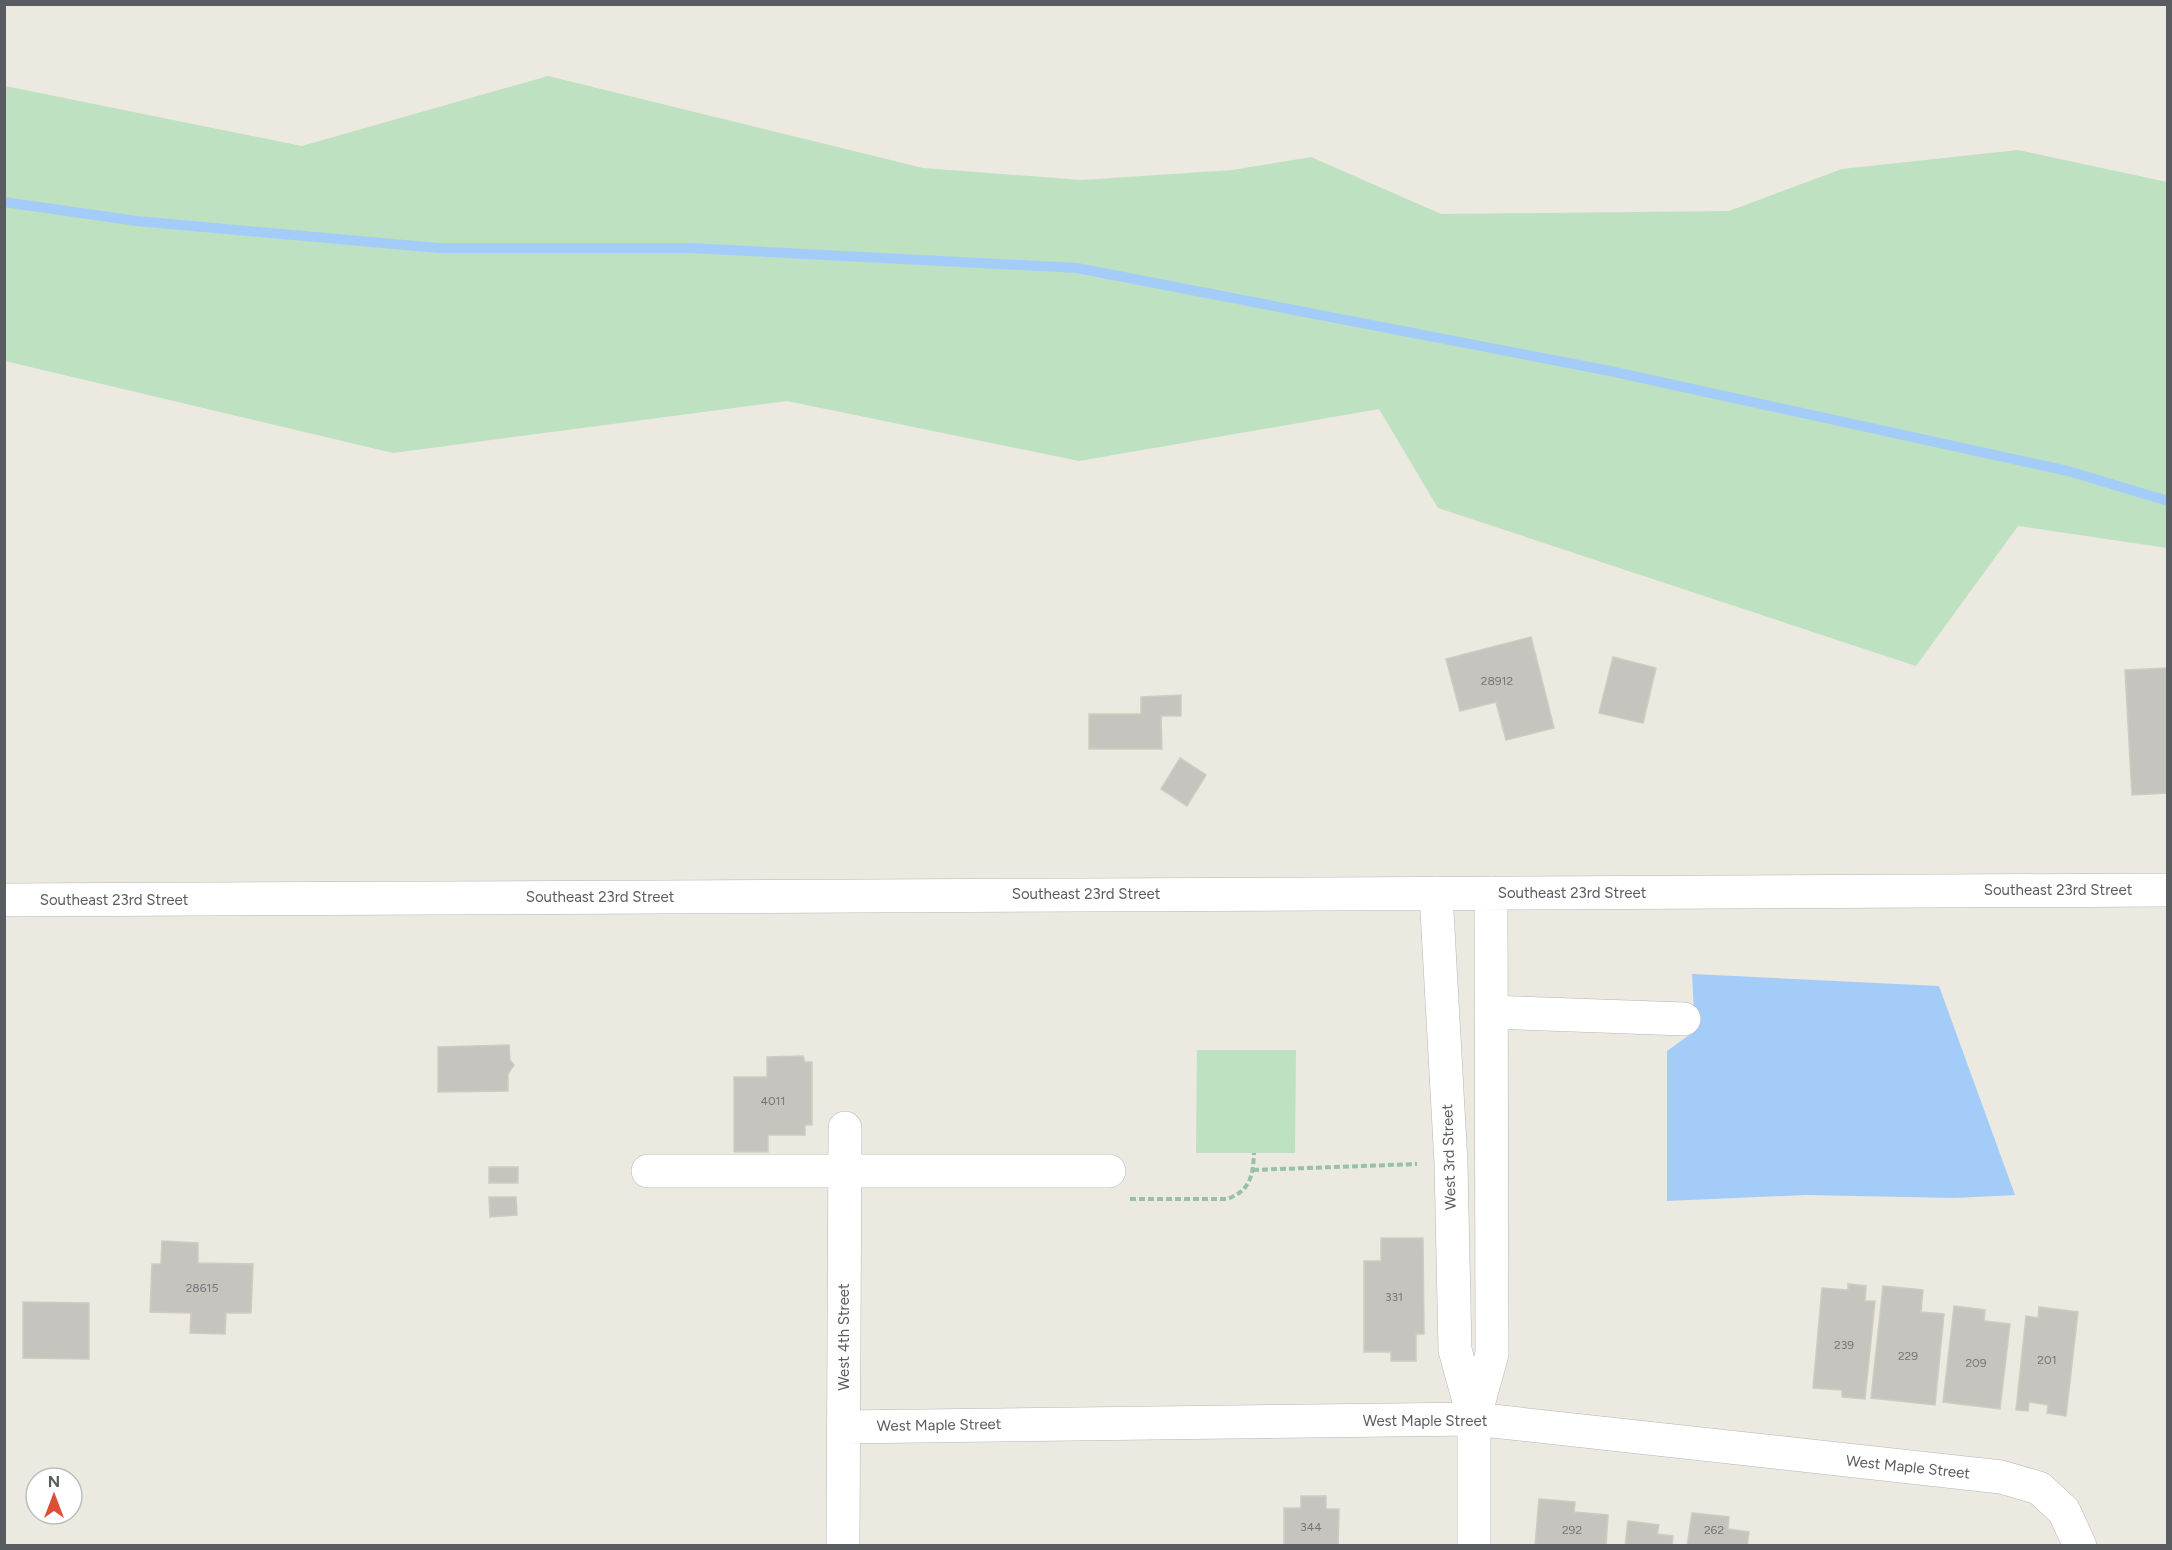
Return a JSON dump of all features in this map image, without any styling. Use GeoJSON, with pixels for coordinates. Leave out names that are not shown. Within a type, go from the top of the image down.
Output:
{"type":"FeatureCollection","features":[{"type":"Feature","properties":{"kind":"street","name":"Southeast 23rd Street"},"geometry":{"type":"LineString","coordinates":[[4,900],[2168,890]]}},
{"type":"Feature","properties":{"kind":"street","name":"West 3rd Street"},"geometry":{"type":"LineString","coordinates":[[1436,893],[1451,1163],[1455,1350],[1474,1419],[1474,1545]]}},
{"type":"Feature","properties":{"kind":"street","name":"West 3rd Street"},"geometry":{"type":"LineString","coordinates":[[1474,1419],[1492,1354],[1491,893]]}},
{"type":"Feature","properties":{"kind":"street"},"geometry":{"type":"LineString","coordinates":[[1491,1012],[1684,1019]]}},
{"type":"Feature","properties":{"kind":"street","name":"West 4th Street"},"geometry":{"type":"LineString","coordinates":[[843,1545],[845,1128]]}},
{"type":"Feature","properties":{"kind":"street"},"geometry":{"type":"LineString","coordinates":[[648,1171],[1109,1171]]}},
{"type":"Feature","properties":{"kind":"street","name":"West Maple Street"},"geometry":{"type":"LineString","coordinates":[[844,1427],[1474,1419],[2001,1477],[2039,1488],[2064,1511],[2080,1545]]}},
{"type":"Feature","properties":{"kind":"path"},"geometry":{"type":"LineString","coordinates":[[1253,1170],[1451,1163]]}},
{"type":"Feature","properties":{"kind":"green space"},"geometry":{"type":"Polygon","coordinates":[[[548,76],[923,168],[1082,180],[1232,170],[1311,157],[1441,214],[1729,211],[1842,169],[2018,150],[2167,182],[2167,548],[2018,526],[1916,666],[1438,508],[1379,409],[1079,461],[787,401],[393,453],[5,361],[5,86],[302,146],[548,76]]]}},
{"type":"Feature","properties":{"kind":"green space"},"geometry":{"type":"Polygon","coordinates":[[[1197,1050],[1296,1050],[1295,1153],[1196,1153],[1197,1050]]]}},
{"type":"Feature","properties":{"kind":"water"},"geometry":{"type":"Polygon","coordinates":[[[1692,974],[1939,986],[2015,1195],[1955,1198],[1806,1195],[1667,1201],[1667,1051],[1695,1031],[1692,974]]]}},
{"type":"Feature","properties":{"kind":"building"},"geometry":{"type":"Polygon","coordinates":[[[1531,637],[1554,728],[1506,740],[1496,702],[1460,711],[1446,659],[1531,637]]]}},
{"type":"Feature","properties":{"kind":"building"},"geometry":{"type":"Polygon","coordinates":[[[1613,657],[1656,668],[1643,723],[1599,713],[1613,657]]]}},
{"type":"Feature","properties":{"kind":"building"},"geometry":{"type":"Polygon","coordinates":[[[2168,668],[2168,793],[2132,795],[2125,670],[2168,668]]]}},
{"type":"Feature","properties":{"kind":"building"},"geometry":{"type":"Polygon","coordinates":[[[1181,695],[1181,716],[1161,716],[1162,749],[1089,749],[1089,714],[1141,714],[1141,697],[1181,695]]]}},
{"type":"Feature","properties":{"kind":"building"},"geometry":{"type":"Polygon","coordinates":[[[1180,758],[1206,775],[1187,806],[1161,789],[1180,758]]]}},
{"type":"Feature","properties":{"kind":"building"},"geometry":{"type":"Polygon","coordinates":[[[509,1045],[510,1060],[514,1065],[508,1074],[508,1091],[438,1092],[438,1047],[509,1045]]]}},
{"type":"Feature","properties":{"kind":"building"},"geometry":{"type":"Polygon","coordinates":[[[803,1056],[805,1062],[812,1062],[812,1125],[805,1125],[805,1135],[768,1135],[768,1152],[734,1152],[734,1077],[767,1077],[767,1057],[803,1056]]]}},
{"type":"Feature","properties":{"kind":"building"},"geometry":{"type":"Polygon","coordinates":[[[489,1167],[518,1167],[518,1183],[489,1183],[489,1167]]]}},
{"type":"Feature","properties":{"kind":"building"},"geometry":{"type":"Polygon","coordinates":[[[489,1197],[516,1197],[517,1215],[490,1217],[489,1197]]]}},
{"type":"Feature","properties":{"kind":"building"},"geometry":{"type":"Polygon","coordinates":[[[1381,1238],[1423,1238],[1424,1334],[1416,1334],[1416,1361],[1391,1361],[1391,1352],[1364,1352],[1364,1261],[1381,1261],[1381,1238]]]}},
{"type":"Feature","properties":{"kind":"building"},"geometry":{"type":"Polygon","coordinates":[[[162,1241],[198,1243],[198,1263],[253,1264],[251,1313],[226,1313],[225,1334],[190,1333],[191,1313],[150,1312],[152,1264],[161,1264],[162,1241]]]}},
{"type":"Feature","properties":{"kind":"building"},"geometry":{"type":"Polygon","coordinates":[[[1848,1284],[1866,1286],[1865,1301],[1875,1301],[1865,1399],[1842,1397],[1842,1390],[1813,1388],[1822,1288],[1848,1290],[1848,1284]]]}},
{"type":"Feature","properties":{"kind":"building"},"geometry":{"type":"Polygon","coordinates":[[[1883,1286],[1923,1290],[1921,1312],[1944,1314],[1935,1405],[1871,1398],[1883,1286]]]}},
{"type":"Feature","properties":{"kind":"building"},"geometry":{"type":"Polygon","coordinates":[[[23,1302],[89,1303],[89,1359],[23,1358],[23,1302]]]}},
{"type":"Feature","properties":{"kind":"building"},"geometry":{"type":"Polygon","coordinates":[[[1954,1306],[1985,1310],[1984,1321],[2010,1324],[2000,1409],[1943,1402],[1954,1306]]]}},
{"type":"Feature","properties":{"kind":"building"},"geometry":{"type":"Polygon","coordinates":[[[2039,1307],[2078,1312],[2066,1416],[2047,1413],[2048,1405],[2029,1402],[2028,1411],[2016,1410],[2026,1316],[2038,1318],[2039,1307]]]}},
{"type":"Feature","properties":{"kind":"building"},"geometry":{"type":"Polygon","coordinates":[[[1301,1496],[1326,1496],[1326,1509],[1339,1509],[1338,1546],[1275,1546],[1284,1545],[1284,1508],[1301,1508],[1301,1496]]]}},
{"type":"Feature","properties":{"kind":"building"},"geometry":{"type":"Polygon","coordinates":[[[1539,1499],[1575,1502],[1574,1512],[1608,1515],[1606,1546],[1535,1546],[1539,1499]]]}},
{"type":"Feature","properties":{"kind":"building"},"geometry":{"type":"Polygon","coordinates":[[[1692,1513],[1729,1517],[1728,1529],[1749,1532],[1747,1546],[1687,1546],[1692,1513]]]}},
{"type":"Feature","properties":{"kind":"building"},"geometry":{"type":"Polygon","coordinates":[[[1628,1521],[1659,1525],[1657,1534],[1673,1536],[1672,1546],[1625,1546],[1628,1521]]]}},
{"type":"Feature","properties":{"kind":"waterway"},"geometry":{"type":"LineString","coordinates":[[4,202],[137,221],[438,248],[689,248],[1077,268],[1610,371],[2068,471],[2168,501]]}}]}
